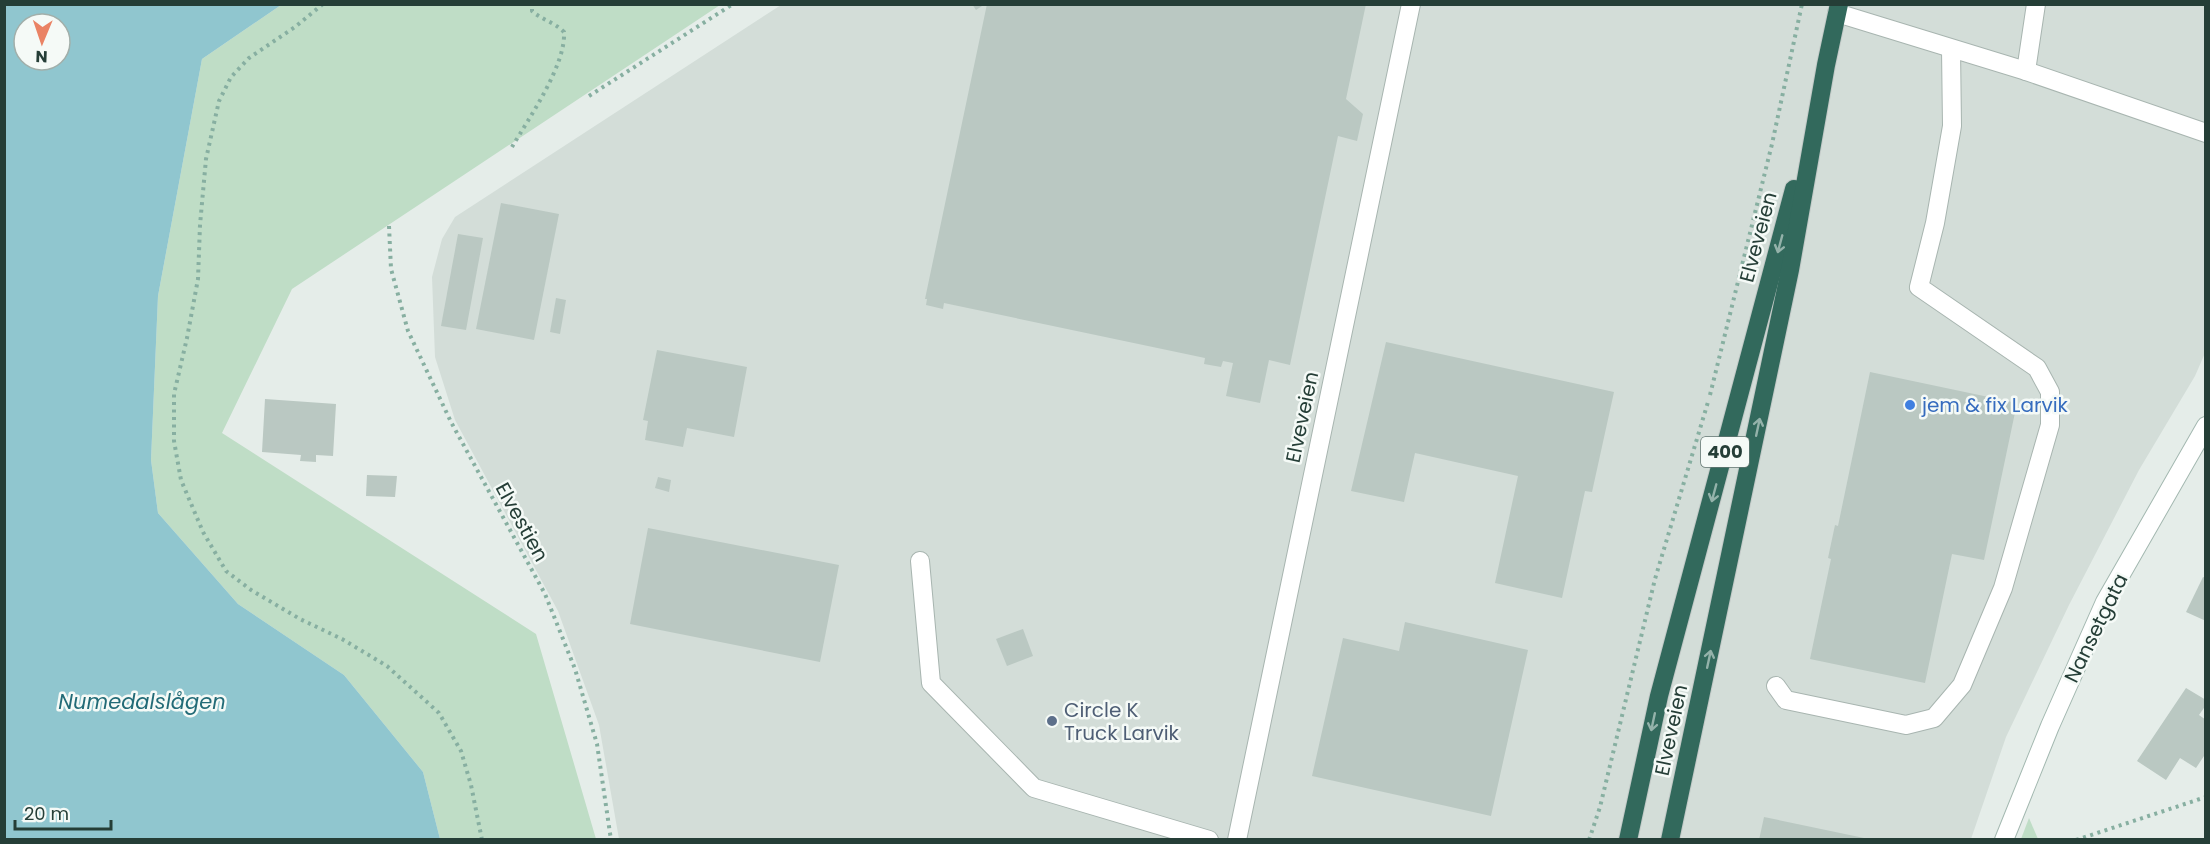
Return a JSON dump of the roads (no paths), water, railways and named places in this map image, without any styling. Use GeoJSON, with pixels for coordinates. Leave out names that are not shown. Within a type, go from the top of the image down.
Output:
{"type":"FeatureCollection","features":[{"type":"Feature","properties":{"kind":"highway","name":"Elveveien"},"geometry":{"type":"LineString","coordinates":[[1670,840],[1788,282],[1838,9]]}},
{"type":"Feature","properties":{"kind":"highway","name":"Elveveien"},"geometry":{"type":"LineString","coordinates":[[1628,840],[1659,696],[1826,65]]}},
{"type":"Feature","properties":{"kind":"street","name":"Elveveien"},"geometry":{"type":"LineString","coordinates":[[1237,840],[1411,4]]}},
{"type":"Feature","properties":{"kind":"street"},"geometry":{"type":"LineString","coordinates":[[2026,71],[2036,4]]}},
{"type":"Feature","properties":{"kind":"street"},"geometry":{"type":"LineString","coordinates":[[1838,9],[1951,50],[2026,71],[2205,133]]}},
{"type":"Feature","properties":{"kind":"street"},"geometry":{"type":"LineString","coordinates":[[1776,686],[1786,700],[1906,725],[1934,718],[1962,685],[2003,588],[2050,425],[2050,392],[2037,368],[1919,287],[1935,223],[1952,126],[1951,50]]}},
{"type":"Feature","properties":{"kind":"street","name":"Nansetgata"},"geometry":{"type":"LineString","coordinates":[[2004,840],[2050,726],[2105,602],[2205,426]]}},
{"type":"Feature","properties":{"kind":"street"},"geometry":{"type":"LineString","coordinates":[[920,561],[931,683],[1034,788],[1209,840]]}},
{"type":"Feature","properties":{"kind":"water","name":"Numedalslågen"},"geometry":{"type":"Polygon","coordinates":[[[5,4],[281,5],[202,59],[158,296],[151,460],[158,513],[238,604],[344,675],[423,772],[440,839],[5,839],[5,4]]]}},
{"type":"Feature","properties":{"kind":"place","name":"jem & fix Larvik"},"geometry":{"type":"Point","coordinates":[1910,405]}},
{"type":"Feature","properties":{"kind":"place","name":"Circle K Truck Larvik"},"geometry":{"type":"Point","coordinates":[1052,721]}}]}
